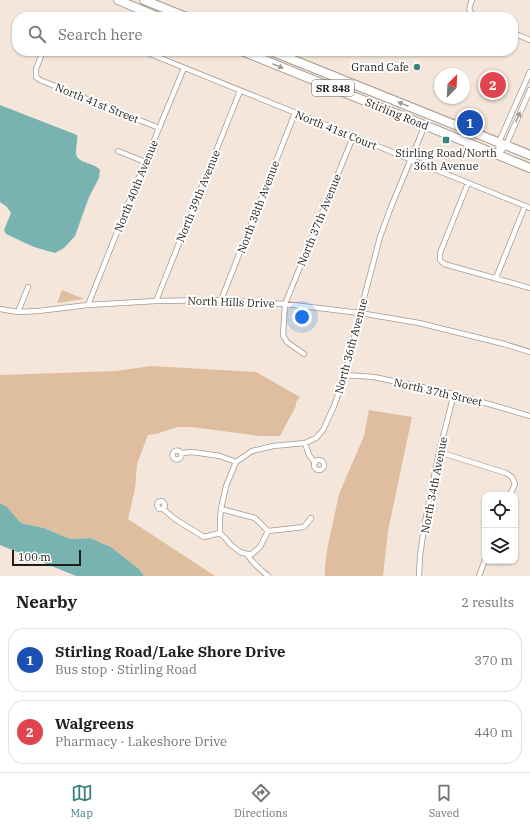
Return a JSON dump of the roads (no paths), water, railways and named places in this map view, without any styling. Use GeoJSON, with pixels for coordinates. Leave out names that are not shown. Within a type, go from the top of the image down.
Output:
{"type":"FeatureCollection","features":[{"type":"Feature","properties":{"kind":"main road"},"geometry":{"type":"LineString","coordinates":[[118,0],[146,12]]}},
{"type":"Feature","properties":{"kind":"main road"},"geometry":{"type":"LineString","coordinates":[[144,0],[168,12]]}},
{"type":"Feature","properties":{"kind":"main road","name":"Stirling Road"},"geometry":{"type":"LineString","coordinates":[[254,56],[530,168]]}},
{"type":"Feature","properties":{"kind":"main road","name":"Stirling Road"},"geometry":{"type":"LineString","coordinates":[[283,56],[530,155]]}},
{"type":"Feature","properties":{"kind":"main road"},"geometry":{"type":"LineString","coordinates":[[408,119],[422,117],[428,114]]}},
{"type":"Feature","properties":{"kind":"street"},"geometry":{"type":"LineString","coordinates":[[470,12],[469,7],[472,0]]}},
{"type":"Feature","properties":{"kind":"street"},"geometry":{"type":"LineString","coordinates":[[518,34],[530,40]]}},
{"type":"Feature","properties":{"kind":"street","name":"North 41st Street"},"geometry":{"type":"LineString","coordinates":[[41,56],[36,69],[36,77],[40,80],[159,128]]}},
{"type":"Feature","properties":{"kind":"street","name":"North 41st Court"},"geometry":{"type":"LineString","coordinates":[[155,56],[528,207]]}},
{"type":"Feature","properties":{"kind":"street","name":"North 40th Avenue"},"geometry":{"type":"LineString","coordinates":[[88,305],[184,68]]}},
{"type":"Feature","properties":{"kind":"street"},"geometry":{"type":"LineString","coordinates":[[503,144],[530,72]]}},
{"type":"Feature","properties":{"kind":"street"},"geometry":{"type":"LineString","coordinates":[[498,155],[530,90]]}},
{"type":"Feature","properties":{"kind":"street","name":"North 39th Avenue"},"geometry":{"type":"LineString","coordinates":[[156,301],[240,91]]}},
{"type":"Feature","properties":{"kind":"street","name":"North 38th Avenue"},"geometry":{"type":"LineString","coordinates":[[221,300],[295,113]]}},
{"type":"Feature","properties":{"kind":"street","name":"North 36th Avenue"},"geometry":{"type":"LineString","coordinates":[[236,462],[252,451],[273,446],[305,443],[316,438],[323,430],[334,406],[345,375],[380,237],[424,125]]}},
{"type":"Feature","properties":{"kind":"street","name":"North 37th Avenue"},"geometry":{"type":"LineString","coordinates":[[304,354],[287,342],[283,335],[285,304],[354,137]]}},
{"type":"Feature","properties":{"kind":"street"},"geometry":{"type":"LineString","coordinates":[[118,151],[145,162]]}},
{"type":"Feature","properties":{"kind":"street"},"geometry":{"type":"LineString","coordinates":[[468,183],[440,253],[440,260],[444,264],[530,288]]}},
{"type":"Feature","properties":{"kind":"street"},"geometry":{"type":"LineString","coordinates":[[496,278],[528,207]]}},
{"type":"Feature","properties":{"kind":"street"},"geometry":{"type":"LineString","coordinates":[[18,312],[28,287]]}},
{"type":"Feature","properties":{"kind":"street","name":"North Hills Drive"},"geometry":{"type":"LineString","coordinates":[[0,309],[18,312],[38,311],[88,305],[156,301],[221,300],[285,304],[360,313],[419,323],[447,329],[530,352]]}},
{"type":"Feature","properties":{"kind":"street","name":"North 37th Street"},"geometry":{"type":"LineString","coordinates":[[345,375],[374,377],[454,394],[530,416]]}},
{"type":"Feature","properties":{"kind":"street","name":"North 34th Avenue"},"geometry":{"type":"LineString","coordinates":[[419,576],[424,528],[439,452],[454,394]]}},
{"type":"Feature","properties":{"kind":"street"},"geometry":{"type":"LineString","coordinates":[[305,443],[309,456],[315,463]]}},
{"type":"Feature","properties":{"kind":"street"},"geometry":{"type":"LineString","coordinates":[[181,454],[192,452],[220,456],[236,462],[226,486],[220,519],[220,533],[231,545],[240,552],[252,554],[260,547],[268,531]]}},
{"type":"Feature","properties":{"kind":"street"},"geometry":{"type":"LineString","coordinates":[[439,452],[506,473],[512,477],[515,484],[511,492]]}},
{"type":"Feature","properties":{"kind":"street"},"geometry":{"type":"LineString","coordinates":[[221,508],[255,518],[268,531]]}},
{"type":"Feature","properties":{"kind":"street"},"geometry":{"type":"LineString","coordinates":[[163,509],[175,519],[204,537],[220,533]]}},
{"type":"Feature","properties":{"kind":"street"},"geometry":{"type":"LineString","coordinates":[[268,531],[304,527],[311,518]]}},
{"type":"Feature","properties":{"kind":"street"},"geometry":{"type":"LineString","coordinates":[[247,554],[255,566],[268,576]]}},
{"type":"Feature","properties":{"kind":"street"},"geometry":{"type":"LineString","coordinates":[[479,576],[484,564]]}},
{"type":"Feature","properties":{"kind":"water"},"geometry":{"type":"Polygon","coordinates":[[[0,105],[77,135],[76,155],[80,160],[96,166],[100,170],[99,178],[89,197],[75,236],[64,248],[55,253],[34,247],[6,234],[4,230],[11,213],[7,207],[0,202],[0,105]]]}},
{"type":"Feature","properties":{"kind":"water"},"geometry":{"type":"Polygon","coordinates":[[[0,503],[7,507],[21,523],[44,528],[70,539],[90,538],[111,547],[139,569],[144,576],[76,576],[0,545],[0,503]]]}},
{"type":"Feature","properties":{"kind":"place","name":"Grand Cafe"},"geometry":{"type":"Point","coordinates":[417,67]}},
{"type":"Feature","properties":{"kind":"place","name":"Walgreens"},"geometry":{"type":"Point","coordinates":[493,85]}},
{"type":"Feature","properties":{"kind":"place","name":"Stirling Road/Lake Shore Drive"},"geometry":{"type":"Point","coordinates":[470,123]}},
{"type":"Feature","properties":{"kind":"place","name":"Stirling Road/North 36th Avenue"},"geometry":{"type":"Point","coordinates":[446,140]}}]}
